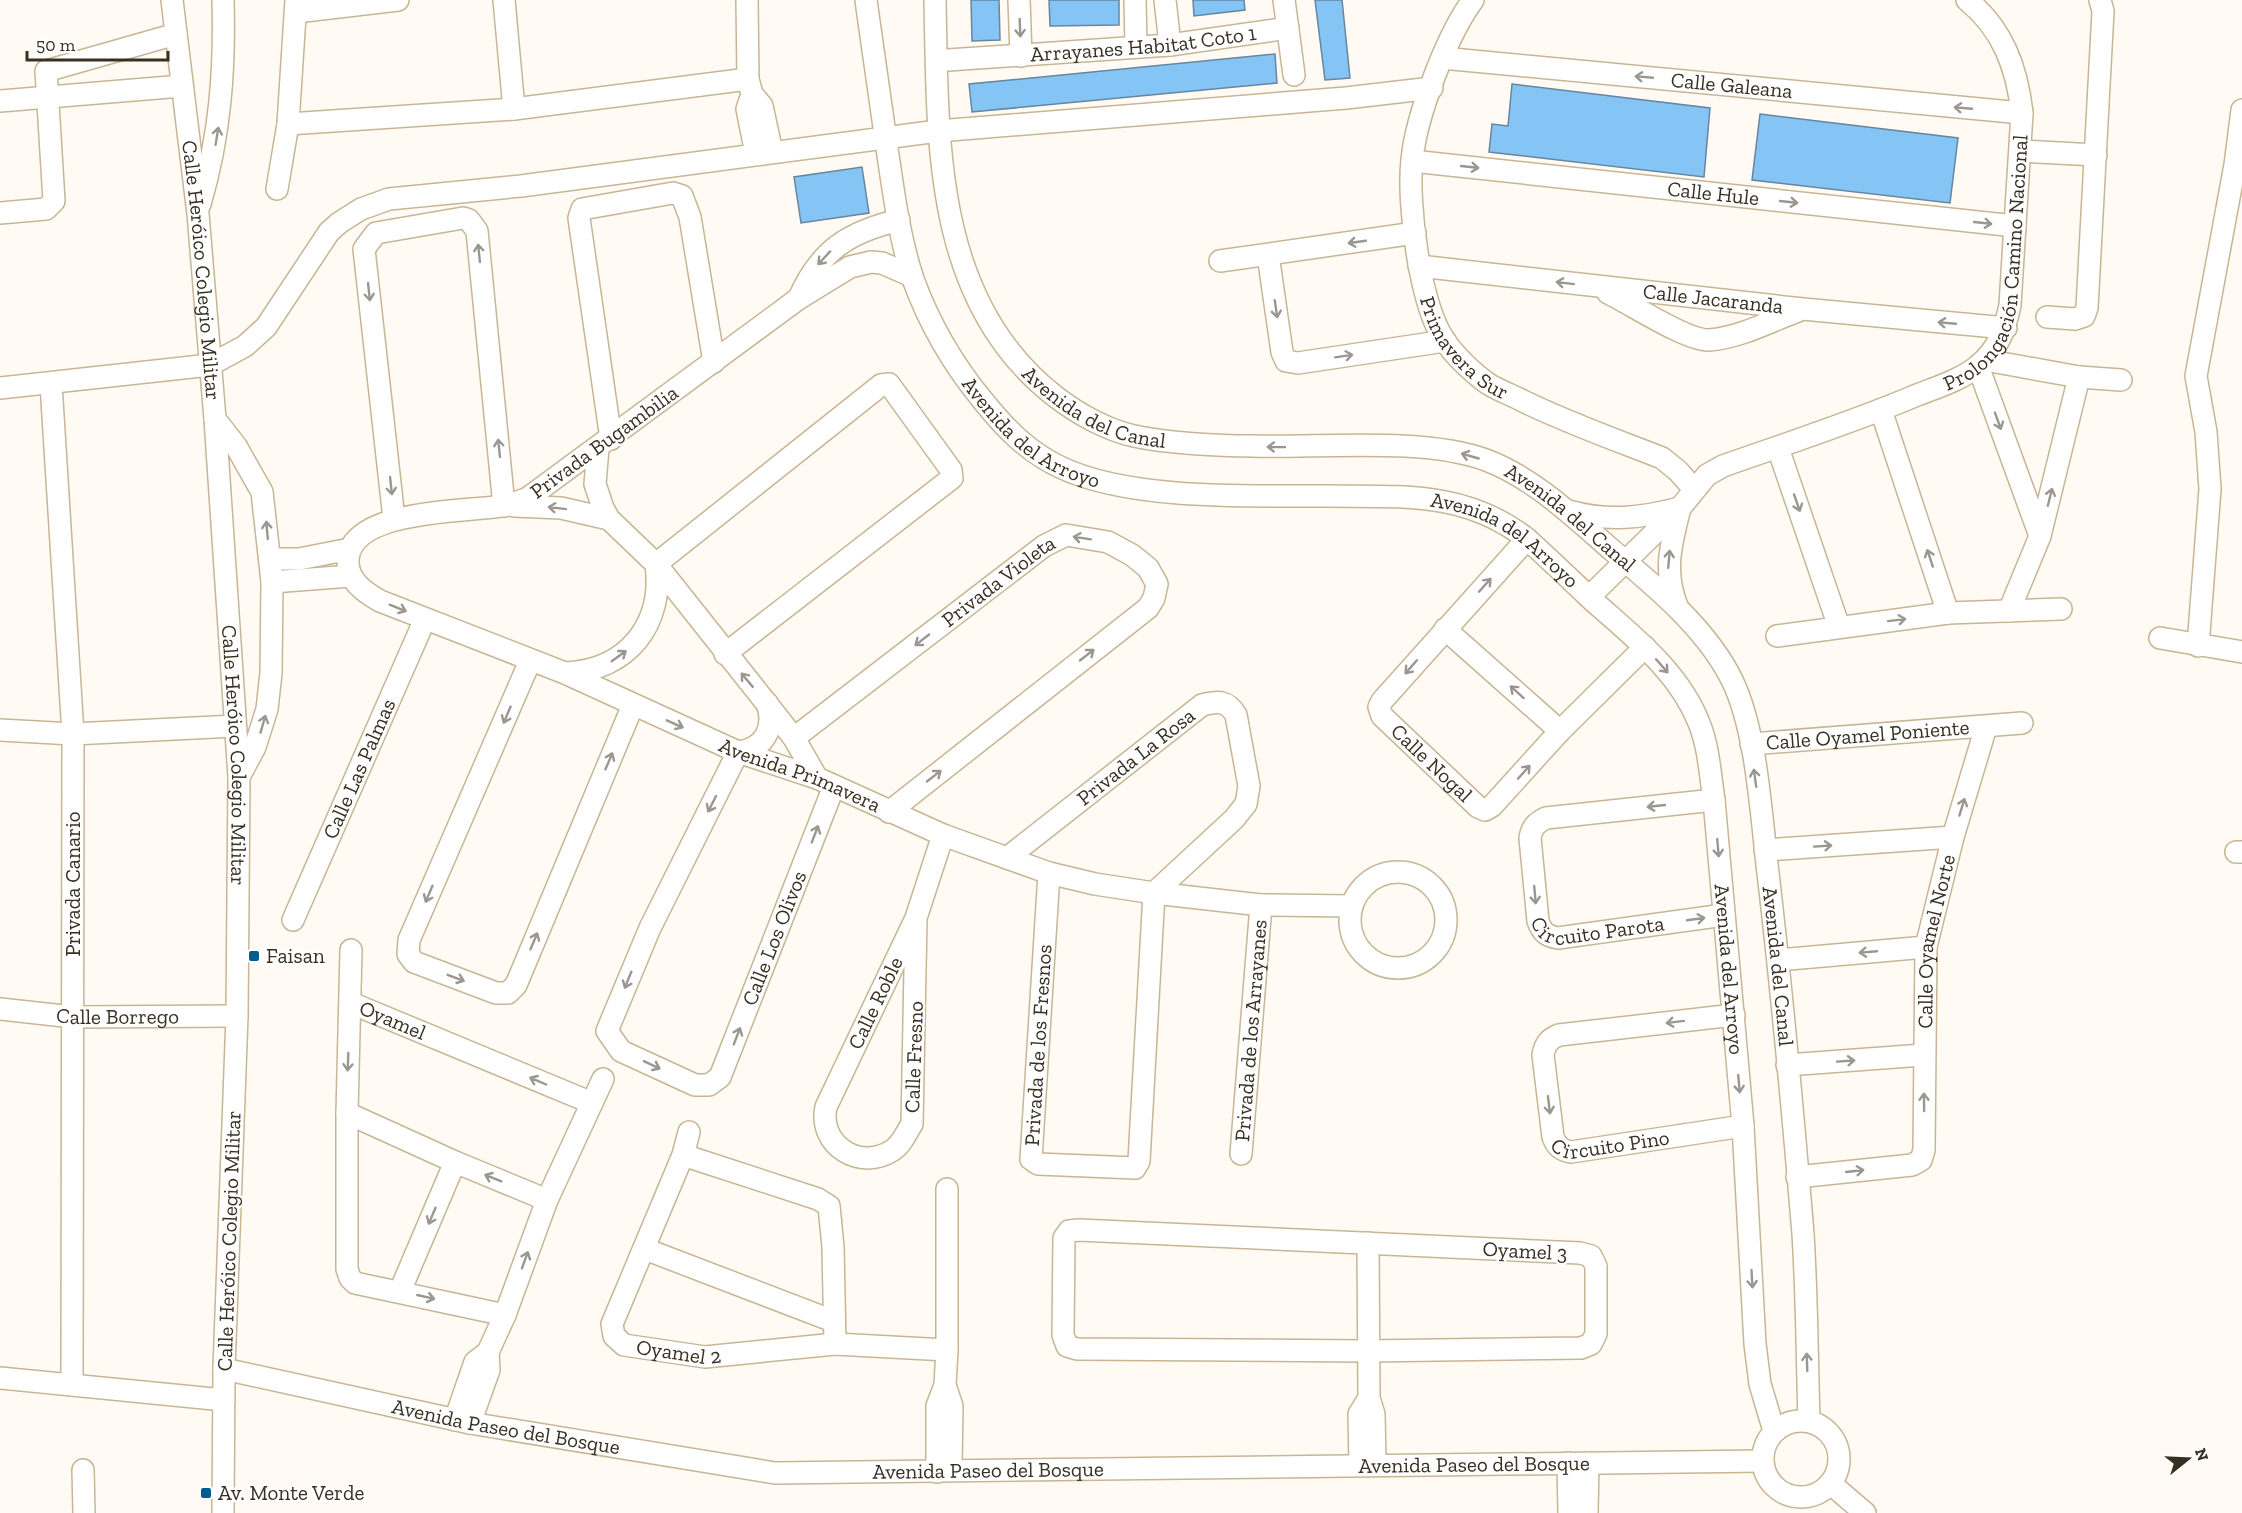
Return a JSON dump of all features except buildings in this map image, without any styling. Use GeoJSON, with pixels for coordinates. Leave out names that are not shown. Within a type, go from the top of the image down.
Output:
{"type":"FeatureCollection","features":[{"type":"Feature","properties":{"kind":"street","name":"Calle Heróico Colegio Militar"},"geometry":{"type":"LineString","coordinates":[[172,0],[198,214],[215,419],[239,777],[237,1016],[224,1369],[223,1513]]}},
{"type":"Feature","properties":{"kind":"street"},"geometry":{"type":"LineString","coordinates":[[198,214],[214,153],[221,105],[225,57],[223,0]]}},
{"type":"Feature","properties":{"kind":"street"},"geometry":{"type":"LineString","coordinates":[[277,189],[288,124],[296,6],[398,0]]}},
{"type":"Feature","properties":{"kind":"street"},"geometry":{"type":"LineString","coordinates":[[504,0],[514,109]]}},
{"type":"Feature","properties":{"kind":"street"},"geometry":{"type":"LineString","coordinates":[[747,0],[750,87],[747,110],[764,153]]}},
{"type":"Feature","properties":{"kind":"street","name":"Avenida del Arroyo"},"geometry":{"type":"LineString","coordinates":[[866,0],[899,220],[912,276],[946,347],[977,394],[1015,437],[1037,454],[1060,467],[1110,483],[1159,491],[1284,496],[1424,497],[1458,503],[1483,512],[1509,524],[1527,539],[1645,647],[1678,685],[1700,724],[1714,800],[1743,1126],[1755,1344],[1760,1384],[1774,1431]]}},
{"type":"Feature","properties":{"kind":"street","name":"Avenida del Canal"},"geometry":{"type":"LineString","coordinates":[[935,0],[938,131],[949,218],[962,265],[996,331],[1030,377],[1078,413],[1132,436],[1242,446],[1406,447],[1460,453],[1505,469],[1531,484],[1625,561],[1678,609],[1722,662],[1741,702],[1751,744],[1778,960],[1803,1238],[1809,1420]]}},
{"type":"Feature","properties":{"kind":"street","name":"Arrayanes Habitat Coto 1"},"geometry":{"type":"LineString","coordinates":[[1019,0],[1021,56],[1170,45],[1288,28]]}},
{"type":"Feature","properties":{"kind":"street"},"geometry":{"type":"LineString","coordinates":[[1136,0],[1136,47]]}},
{"type":"Feature","properties":{"kind":"street"},"geometry":{"type":"LineString","coordinates":[[1165,0],[1170,45]]}},
{"type":"Feature","properties":{"kind":"street"},"geometry":{"type":"LineString","coordinates":[[1284,0],[1294,75]]}},
{"type":"Feature","properties":{"kind":"street"},"geometry":{"type":"LineString","coordinates":[[0,388],[210,365],[229,357],[256,337],[275,316],[330,232],[350,215],[374,203],[403,197],[520,186],[938,131],[1346,98],[1431,88],[1442,58],[1473,0]]}},
{"type":"Feature","properties":{"kind":"street","name":"Prolongación Camino Nacional"},"geometry":{"type":"LineString","coordinates":[[1589,597],[1680,508],[1707,475],[1723,466],[1881,410],[1951,381],[1981,363],[1995,349],[2006,328],[2022,113],[2019,88],[2008,52],[1988,20],[1966,0]]}},
{"type":"Feature","properties":{"kind":"street"},"geometry":{"type":"LineString","coordinates":[[2047,317],[2075,319],[2084,316],[2087,308],[2103,10],[2100,0]]}},
{"type":"Feature","properties":{"kind":"street"},"geometry":{"type":"LineString","coordinates":[[0,213],[46,209],[54,201],[46,71],[176,34]]}},
{"type":"Feature","properties":{"kind":"street"},"geometry":{"type":"LineString","coordinates":[[948,60],[1021,56]]}},
{"type":"Feature","properties":{"kind":"street","name":"Calle Galeana"},"geometry":{"type":"LineString","coordinates":[[1442,58],[2022,113]]}},
{"type":"Feature","properties":{"kind":"street"},"geometry":{"type":"LineString","coordinates":[[0,101],[182,86]]}},
{"type":"Feature","properties":{"kind":"street"},"geometry":{"type":"LineString","coordinates":[[288,124],[514,109],[750,87]]}},
{"type":"Feature","properties":{"kind":"street","name":"Primavera Sur"},"geometry":{"type":"LineString","coordinates":[[1431,88],[1412,161],[1414,233],[1419,266],[1431,310],[1445,341],[1487,383],[1541,409],[1662,458],[1694,489]]}},
{"type":"Feature","properties":{"kind":"street"},"geometry":{"type":"LineString","coordinates":[[2198,646],[2210,489],[2206,432],[2196,376],[2239,166],[2242,110]]}},
{"type":"Feature","properties":{"kind":"street"},"geometry":{"type":"LineString","coordinates":[[2020,151],[2096,155]]}},
{"type":"Feature","properties":{"kind":"street","name":"Calle Hule"},"geometry":{"type":"LineString","coordinates":[[1412,161],[2015,226]]}},
{"type":"Feature","properties":{"kind":"street"},"geometry":{"type":"LineString","coordinates":[[714,362],[690,217],[682,196],[673,193],[582,210],[579,218],[605,444],[595,484],[603,508],[609,519],[656,564],[725,654],[794,738],[826,782]]}},
{"type":"Feature","properties":{"kind":"street"},"geometry":{"type":"LineString","coordinates":[[394,519],[364,249],[376,232],[463,218],[469,220],[477,231],[504,506],[561,508],[609,519]]}},
{"type":"Feature","properties":{"kind":"street","name":"Privada Bugambilia"},"geometry":{"type":"LineString","coordinates":[[798,299],[814,270],[836,246],[864,229],[899,220]]}},
{"type":"Feature","properties":{"kind":"street"},"geometry":{"type":"LineString","coordinates":[[1220,261],[1414,233]]}},
{"type":"Feature","properties":{"kind":"street"},"geometry":{"type":"LineString","coordinates":[[1268,255],[1282,352],[1286,362],[1298,363],[1445,341]]}},
{"type":"Feature","properties":{"kind":"street","name":"Privada Bugambilia"},"geometry":{"type":"LineString","coordinates":[[350,549],[366,531],[394,519],[504,506],[528,498],[605,444],[798,299],[860,263],[882,263],[912,276]]}},
{"type":"Feature","properties":{"kind":"street","name":"Calle Jacaranda"},"geometry":{"type":"LineString","coordinates":[[1419,266],[1803,309],[2006,328]]}},
{"type":"Feature","properties":{"kind":"street"},"geometry":{"type":"LineString","coordinates":[[1597,287],[1691,336],[1708,340],[1728,336],[1803,309]]}},
{"type":"Feature","properties":{"kind":"street"},"geometry":{"type":"LineString","coordinates":[[2040,536],[1981,363],[2121,380]]}},
{"type":"Feature","properties":{"kind":"street"},"geometry":{"type":"LineString","coordinates":[[2008,611],[2040,536],[2079,376]]}},
{"type":"Feature","properties":{"kind":"street"},"geometry":{"type":"LineString","coordinates":[[656,564],[881,385],[885,383],[893,387],[951,470],[952,478],[725,654]]}},
{"type":"Feature","properties":{"kind":"street","name":"Privada Canario"},"geometry":{"type":"LineString","coordinates":[[51,384],[73,734],[72,1385]]}},
{"type":"Feature","properties":{"kind":"street"},"geometry":{"type":"LineString","coordinates":[[1881,410],[1948,613]]}},
{"type":"Feature","properties":{"kind":"street"},"geometry":{"type":"LineString","coordinates":[[215,419],[237,446],[258,480],[265,504],[272,582],[272,673],[267,709],[255,747],[239,777]]}},
{"type":"Feature","properties":{"kind":"street"},"geometry":{"type":"LineString","coordinates":[[1778,448],[1839,627]]}},
{"type":"Feature","properties":{"kind":"street"},"geometry":{"type":"LineString","coordinates":[[1563,510],[1601,518],[1621,519],[1680,508]]}},
{"type":"Feature","properties":{"kind":"street","name":"Prolongación Camino Nacional"},"geometry":{"type":"LineString","coordinates":[[1678,609],[1671,591],[1668,562],[1680,508]]}},
{"type":"Feature","properties":{"kind":"street","name":"Privada Violeta"},"geometry":{"type":"LineString","coordinates":[[794,738],[1044,546],[1066,536],[1108,542],[1132,555],[1148,568],[1157,584],[1154,598],[1148,608],[889,812]]}},
{"type":"Feature","properties":{"kind":"street","name":"Calle Nogal"},"geometry":{"type":"LineString","coordinates":[[1527,539],[1445,628],[1382,700],[1380,707],[1382,716],[1478,807],[1485,810],[1492,806],[1560,732],[1645,647]]}},
{"type":"Feature","properties":{"kind":"street"},"geometry":{"type":"LineString","coordinates":[[270,560],[299,559],[350,549],[348,564],[351,576],[272,582]]}},
{"type":"Feature","properties":{"kind":"street"},"geometry":{"type":"LineString","coordinates":[[565,673],[592,670],[605,665],[637,640],[645,629],[655,604],[656,564]]}},
{"type":"Feature","properties":{"kind":"street","name":"Avenida Primavera"},"geometry":{"type":"LineString","coordinates":[[351,576],[371,596],[425,619],[565,673],[738,752],[826,782],[943,836],[1049,873],[1095,884],[1154,893],[1261,905],[1352,906]]}},
{"type":"Feature","properties":{"kind":"street"},"geometry":{"type":"LineString","coordinates":[[1778,636],[1948,613],[2061,609]]}},
{"type":"Feature","properties":{"kind":"street","name":"Calle Las Palmas"},"geometry":{"type":"LineString","coordinates":[[293,920],[425,619]]}},
{"type":"Feature","properties":{"kind":"street"},"geometry":{"type":"LineString","coordinates":[[1445,628],[1560,732]]}},
{"type":"Feature","properties":{"kind":"street"},"geometry":{"type":"LineString","coordinates":[[2160,638],[2242,652]]}},
{"type":"Feature","properties":{"kind":"street"},"geometry":{"type":"LineString","coordinates":[[530,661],[410,940],[408,954],[414,962],[496,993],[508,993],[516,985],[633,705]]}},
{"type":"Feature","properties":{"kind":"street","name":"Privada La Rosa"},"geometry":{"type":"LineString","coordinates":[[1007,858],[1202,705],[1222,702],[1231,706],[1236,716],[1249,786],[1246,804],[1234,819],[1154,893]]}},
{"type":"Feature","properties":{"kind":"street"},"geometry":{"type":"LineString","coordinates":[[738,752],[754,748],[766,736],[771,720],[767,704]]}},
{"type":"Feature","properties":{"kind":"street"},"geometry":{"type":"LineString","coordinates":[[1986,727],[2022,723]]}},
{"type":"Feature","properties":{"kind":"street"},"geometry":{"type":"LineString","coordinates":[[0,730],[73,734],[235,726]]}},
{"type":"Feature","properties":{"kind":"street","name":"Calle Oyamel Poniente"},"geometry":{"type":"LineString","coordinates":[[1751,744],[1986,727]]}},
{"type":"Feature","properties":{"kind":"street","name":"Calle Oyamel Norte"},"geometry":{"type":"LineString","coordinates":[[1797,1177],[1912,1165],[1921,1160],[1924,1150],[1923,1055],[1926,947],[1953,837],[1986,727]]}},
{"type":"Feature","properties":{"kind":"street","name":"Calle Los Olivos"},"geometry":{"type":"LineString","coordinates":[[738,752],[650,928],[607,1031],[621,1051],[695,1085],[709,1085],[720,1077],[826,782]]}},
{"type":"Feature","properties":{"kind":"street","name":"Circuito Parota"},"geometry":{"type":"LineString","coordinates":[[1714,800],[1546,818],[1532,829],[1530,838],[1538,921],[1541,930],[1549,936],[1558,938],[1724,915]]}},
{"type":"Feature","properties":{"kind":"street","name":"Calle Roble"},"geometry":{"type":"LineString","coordinates":[[855,1155],[839,1149],[828,1136],[824,1117],[826,1107],[916,918],[943,836]]}},
{"type":"Feature","properties":{"kind":"street"},"geometry":{"type":"LineString","coordinates":[[1765,850],[1953,837]]}},
{"type":"Feature","properties":{"kind":"street","name":"Privada de los Fresnos"},"geometry":{"type":"LineString","coordinates":[[1049,873],[1030,1155],[1034,1163],[1038,1164],[1130,1169],[1138,1166],[1154,893]]}},
{"type":"Feature","properties":{"kind":"street"},"geometry":{"type":"LineString","coordinates":[[1386,874],[1409,874],[1430,885],[1441,900],[1446,917],[1442,940],[1431,955],[1416,965],[1393,968],[1381,965],[1362,951],[1355,941],[1350,918],[1352,906],[1357,895],[1375,878],[1386,874]]}},
{"type":"Feature","properties":{"kind":"street","name":"Privada de los Arrayanes"},"geometry":{"type":"LineString","coordinates":[[1241,1154],[1261,905]]}},
{"type":"Feature","properties":{"kind":"street","name":"Calle Fresno"},"geometry":{"type":"LineString","coordinates":[[855,1155],[872,1157],[891,1151],[903,1139],[912,1124],[916,918]]}},
{"type":"Feature","properties":{"kind":"street"},"geometry":{"type":"LineString","coordinates":[[1778,960],[1926,947]]}},
{"type":"Feature","properties":{"kind":"street"},"geometry":{"type":"LineString","coordinates":[[351,950],[351,1003]]}},
{"type":"Feature","properties":{"kind":"street","name":"Oyamel"},"geometry":{"type":"LineString","coordinates":[[506,1315],[355,1283],[350,1278],[347,1269],[347,1113],[351,1003],[592,1103]]}},
{"type":"Feature","properties":{"kind":"street","name":"Calle Borrego"},"geometry":{"type":"LineString","coordinates":[[0,1009],[73,1017],[237,1016]]}},
{"type":"Feature","properties":{"kind":"street","name":"Circuito Pino"},"geometry":{"type":"LineString","coordinates":[[1734,1015],[1559,1035],[1550,1039],[1545,1046],[1544,1055],[1553,1137],[1556,1145],[1563,1150],[1571,1152],[1743,1126]]}},
{"type":"Feature","properties":{"kind":"street"},"geometry":{"type":"LineString","coordinates":[[1787,1065],[1923,1055]]}},
{"type":"Feature","properties":{"kind":"street"},"geometry":{"type":"LineString","coordinates":[[462,1421],[475,1362],[488,1353],[506,1315],[547,1200],[603,1079]]}},
{"type":"Feature","properties":{"kind":"street"},"geometry":{"type":"LineString","coordinates":[[347,1113],[455,1162],[547,1200]]}},
{"type":"Feature","properties":{"kind":"street","name":"Oyamel 2"},"geometry":{"type":"LineString","coordinates":[[689,1132],[683,1155],[612,1324],[614,1336],[624,1345],[705,1357],[835,1344],[946,1350]]}},
{"type":"Feature","properties":{"kind":"street"},"geometry":{"type":"LineString","coordinates":[[683,1155],[818,1199],[829,1206],[833,1247],[835,1344]]}},
{"type":"Feature","properties":{"kind":"street"},"geometry":{"type":"LineString","coordinates":[[399,1292],[455,1162]]}},
{"type":"Feature","properties":{"kind":"street"},"geometry":{"type":"LineString","coordinates":[[944,1472],[952,1406],[945,1385],[947,1189]]}},
{"type":"Feature","properties":{"kind":"street","name":"Oyamel 3"},"geometry":{"type":"LineString","coordinates":[[1069,1231],[1368,1244],[1591,1256],[1596,1266],[1596,1334],[1591,1344],[1581,1348],[1368,1351],[1077,1349],[1067,1346],[1063,1335],[1064,1238],[1069,1231]]}},
{"type":"Feature","properties":{"kind":"street"},"geometry":{"type":"LineString","coordinates":[[1367,1465],[1374,1414],[1369,1398],[1368,1244]]}},
{"type":"Feature","properties":{"kind":"street"},"geometry":{"type":"LineString","coordinates":[[645,1248],[833,1321]]}},
{"type":"Feature","properties":{"kind":"street","name":"Avenida Paseo del Bosque"},"geometry":{"type":"LineString","coordinates":[[224,1369],[462,1421],[776,1473],[1762,1461]]}},
{"type":"Feature","properties":{"kind":"street"},"geometry":{"type":"LineString","coordinates":[[0,1378],[224,1400]]}},
{"type":"Feature","properties":{"kind":"street"},"geometry":{"type":"LineString","coordinates":[[1809,1420],[1824,1427],[1835,1439],[1840,1454],[1839,1470],[1831,1484],[1802,1505],[1773,1486],[1762,1461],[1765,1443],[1774,1431],[1790,1421],[1809,1420]]}},
{"type":"Feature","properties":{"kind":"street"},"geometry":{"type":"LineString","coordinates":[[1569,1513],[1578,1463]]}},
{"type":"Feature","properties":{"kind":"street"},"geometry":{"type":"LineString","coordinates":[[1578,1463],[1587,1513]]}},
{"type":"Feature","properties":{"kind":"street"},"geometry":{"type":"LineString","coordinates":[[83,1470],[84,1513]]}},
{"type":"Feature","properties":{"kind":"street"},"geometry":{"type":"LineString","coordinates":[[1831,1484],[1865,1513]]}},
{"type":"Feature","properties":{"kind":"place","name":"Faisan"},"geometry":{"type":"Point","coordinates":[254,956]}},
{"type":"Feature","properties":{"kind":"place","name":"Av. Monte Verde"},"geometry":{"type":"Point","coordinates":[206,1493]}}]}
